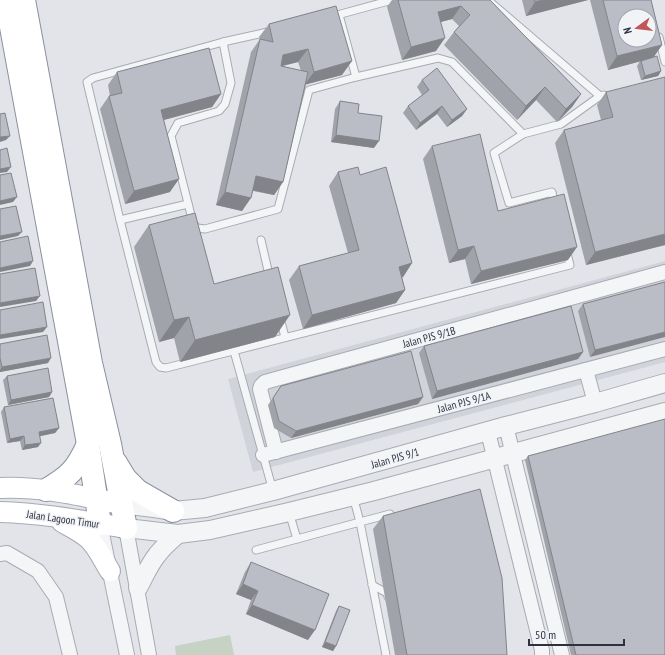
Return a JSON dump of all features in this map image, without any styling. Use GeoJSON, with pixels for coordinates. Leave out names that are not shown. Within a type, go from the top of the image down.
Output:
{"type":"FeatureCollection","features":[{"type":"Feature","properties":{"kind":"highway"},"geometry":{"type":"LineString","coordinates":[[6,0],[88,444],[100,524]]}},
{"type":"Feature","properties":{"kind":"highway"},"geometry":{"type":"LineString","coordinates":[[24,0],[91,363],[126,528]]}},
{"type":"Feature","properties":{"kind":"highway"},"geometry":{"type":"LineString","coordinates":[[46,490],[73,471],[81,460],[88,444]]}},
{"type":"Feature","properties":{"kind":"highway"},"geometry":{"type":"LineString","coordinates":[[112,457],[125,478],[138,491],[173,511]]}},
{"type":"Feature","properties":{"kind":"main road"},"geometry":{"type":"LineString","coordinates":[[0,488],[17,487],[46,490],[121,504]]}},
{"type":"Feature","properties":{"kind":"main road","name":"Jalan Lagoon Timur"},"geometry":{"type":"LineString","coordinates":[[0,512],[54,517],[126,528]]}},
{"type":"Feature","properties":{"kind":"main road"},"geometry":{"type":"LineString","coordinates":[[54,517],[88,538],[98,549],[110,571]]}},
{"type":"Feature","properties":{"kind":"street","name":"Jalan PJS 9/1B"},"geometry":{"type":"LineString","coordinates":[[270,454],[260,389],[264,382],[665,272]]}},
{"type":"Feature","properties":{"kind":"street","name":"Jalan PJS 9/1A"},"geometry":{"type":"LineString","coordinates":[[270,454],[665,349]]}},
{"type":"Feature","properties":{"kind":"street"},"geometry":{"type":"LineString","coordinates":[[586,370],[595,403]]}},
{"type":"Feature","properties":{"kind":"street","name":"Jalan PJS 9/1"},"geometry":{"type":"LineString","coordinates":[[121,504],[173,511],[206,508],[273,491],[665,383]]}},
{"type":"Feature","properties":{"kind":"street"},"geometry":{"type":"LineString","coordinates":[[150,655],[126,528],[178,534],[210,530],[289,512],[495,458],[521,453],[665,412]]}},
{"type":"Feature","properties":{"kind":"street"},"geometry":{"type":"LineString","coordinates":[[506,426],[521,453],[562,655]]}},
{"type":"Feature","properties":{"kind":"street"},"geometry":{"type":"LineString","coordinates":[[488,432],[542,655]]}},
{"type":"Feature","properties":{"kind":"street"},"geometry":{"type":"LineString","coordinates":[[100,524],[127,655]]}},
{"type":"Feature","properties":{"kind":"street"},"geometry":{"type":"LineString","coordinates":[[138,588],[156,556],[178,534]]}},
{"type":"Feature","properties":{"kind":"street"},"geometry":{"type":"LineString","coordinates":[[0,554],[7,553],[38,571],[56,597],[70,655]]}},
{"type":"Feature","properties":{"kind":"lane"},"geometry":{"type":"LineString","coordinates":[[324,18],[392,0]]}},
{"type":"Feature","properties":{"kind":"lane"},"geometry":{"type":"LineString","coordinates":[[488,0],[604,95],[561,124],[523,134],[494,153],[509,203],[552,192],[557,214]]}},
{"type":"Feature","properties":{"kind":"lane"},"geometry":{"type":"LineString","coordinates":[[339,15],[356,77]]}},
{"type":"Feature","properties":{"kind":"lane"},"geometry":{"type":"LineString","coordinates":[[277,29],[223,42],[93,78],[87,82],[156,362],[160,367],[166,368],[570,265],[564,243]]}},
{"type":"Feature","properties":{"kind":"lane"},"geometry":{"type":"LineString","coordinates":[[657,31],[665,62]]}},
{"type":"Feature","properties":{"kind":"lane"},"geometry":{"type":"LineString","coordinates":[[223,42],[231,83],[225,104],[219,111],[178,123],[171,136],[193,223],[197,228],[205,229],[278,209],[309,90],[356,77],[438,58],[452,62],[523,134]]}},
{"type":"Feature","properties":{"kind":"lane"},"geometry":{"type":"LineString","coordinates":[[120,220],[188,204]]}},
{"type":"Feature","properties":{"kind":"lane"},"geometry":{"type":"LineString","coordinates":[[260,240],[272,285]]}},
{"type":"Feature","properties":{"kind":"lane"},"geometry":{"type":"LineString","coordinates":[[278,308],[285,338]]}},
{"type":"Feature","properties":{"kind":"lane"},"geometry":{"type":"LineString","coordinates":[[234,351],[270,454],[273,491]]}},
{"type":"Feature","properties":{"kind":"lane"},"geometry":{"type":"LineString","coordinates":[[353,496],[360,522],[386,653]]}},
{"type":"Feature","properties":{"kind":"lane"},"geometry":{"type":"LineString","coordinates":[[289,512],[297,539]]}},
{"type":"Feature","properties":{"kind":"lane"},"geometry":{"type":"LineString","coordinates":[[256,550],[397,512]]}},
{"type":"Feature","properties":{"kind":"lane"},"geometry":{"type":"LineString","coordinates":[[372,585],[387,593],[390,608]]}},
{"type":"Feature","properties":{"kind":"lane"},"geometry":{"type":"LineString","coordinates":[[386,653],[393,642]]}},
{"type":"Feature","properties":{"kind":"shaded area"},"geometry":{"type":"Polygon","coordinates":[[[665,261],[665,362],[253,472],[228,379],[665,261]]]}},
{"type":"Feature","properties":{"kind":"green space"},"geometry":{"type":"Polygon","coordinates":[[[230,635],[234,655],[176,655],[175,646],[230,635]]]}},
{"type":"Feature","properties":{"kind":"building"},"geometry":{"type":"Polygon","coordinates":[[[398,0],[490,0],[581,94],[566,109],[545,87],[526,106],[454,32],[470,15],[461,6],[438,12],[445,38],[411,47],[398,0]]]}},
{"type":"Feature","properties":{"kind":"building"},"geometry":{"type":"Polygon","coordinates":[[[603,0],[651,0],[653,8],[617,8],[617,48],[650,48],[617,56],[603,0]]]}},
{"type":"Feature","properties":{"kind":"building"},"geometry":{"type":"Polygon","coordinates":[[[336,6],[352,61],[314,72],[308,49],[283,55],[281,66],[308,72],[283,182],[256,176],[251,198],[225,192],[260,39],[273,42],[269,24],[336,6]]]}},
{"type":"Feature","properties":{"kind":"building"},"geometry":{"type":"Polygon","coordinates":[[[657,25],[662,45],[657,46],[657,25]]]}},
{"type":"Feature","properties":{"kind":"building"},"geometry":{"type":"Polygon","coordinates":[[[209,48],[221,94],[161,110],[179,179],[134,191],[109,96],[122,93],[117,72],[209,48]]]}},
{"type":"Feature","properties":{"kind":"building"},"geometry":{"type":"Polygon","coordinates":[[[657,56],[661,71],[645,76],[641,61],[657,56]]]}},
{"type":"Feature","properties":{"kind":"building"},"geometry":{"type":"Polygon","coordinates":[[[437,68],[467,109],[452,120],[442,106],[420,123],[408,106],[429,90],[422,80],[437,68]]]}},
{"type":"Feature","properties":{"kind":"building"},"geometry":{"type":"Polygon","coordinates":[[[665,77],[665,234],[595,252],[564,130],[613,117],[606,92],[665,77]]]}},
{"type":"Feature","properties":{"kind":"building"},"geometry":{"type":"Polygon","coordinates":[[[340,101],[359,104],[358,113],[382,116],[379,141],[336,135],[340,101]]]}},
{"type":"Feature","properties":{"kind":"building"},"geometry":{"type":"Polygon","coordinates":[[[5,113],[10,136],[0,137],[0,114],[5,113]]]}},
{"type":"Feature","properties":{"kind":"building"},"geometry":{"type":"Polygon","coordinates":[[[480,134],[498,211],[564,194],[577,247],[481,271],[474,246],[458,250],[432,146],[480,134]]]}},
{"type":"Feature","properties":{"kind":"building"},"geometry":{"type":"Polygon","coordinates":[[[7,148],[11,167],[0,169],[0,150],[7,148]]]}},
{"type":"Feature","properties":{"kind":"building"},"geometry":{"type":"Polygon","coordinates":[[[358,167],[360,175],[386,167],[412,263],[399,267],[405,290],[312,315],[299,266],[359,250],[338,172],[358,167]]]}},
{"type":"Feature","properties":{"kind":"building"},"geometry":{"type":"Polygon","coordinates":[[[11,173],[17,197],[0,201],[0,175],[11,173]]]}},
{"type":"Feature","properties":{"kind":"building"},"geometry":{"type":"Polygon","coordinates":[[[16,206],[22,232],[0,236],[0,209],[16,206]]]}},
{"type":"Feature","properties":{"kind":"building"},"geometry":{"type":"Polygon","coordinates":[[[195,213],[214,284],[278,267],[290,315],[195,340],[189,317],[174,320],[149,225],[195,213]]]}},
{"type":"Feature","properties":{"kind":"building"},"geometry":{"type":"Polygon","coordinates":[[[28,236],[33,261],[0,268],[0,242],[28,236]]]}},
{"type":"Feature","properties":{"kind":"building"},"geometry":{"type":"Polygon","coordinates":[[[35,268],[40,296],[0,303],[0,274],[35,268]]]}},
{"type":"Feature","properties":{"kind":"building"},"geometry":{"type":"Polygon","coordinates":[[[665,282],[665,332],[595,350],[583,304],[665,282]]]}},
{"type":"Feature","properties":{"kind":"building"},"geometry":{"type":"Polygon","coordinates":[[[43,302],[47,327],[0,335],[0,310],[43,302]]]}},
{"type":"Feature","properties":{"kind":"building"},"geometry":{"type":"Polygon","coordinates":[[[571,306],[583,352],[437,391],[424,346],[571,306]]]}},
{"type":"Feature","properties":{"kind":"building"},"geometry":{"type":"Polygon","coordinates":[[[47,335],[51,358],[2,367],[0,358],[0,344],[47,335]]]}},
{"type":"Feature","properties":{"kind":"building"},"geometry":{"type":"Polygon","coordinates":[[[411,351],[423,397],[296,431],[279,421],[273,398],[281,386],[411,351]]]}},
{"type":"Feature","properties":{"kind":"building"},"geometry":{"type":"Polygon","coordinates":[[[48,368],[52,392],[11,400],[7,376],[48,368]]]}},
{"type":"Feature","properties":{"kind":"building"},"geometry":{"type":"Polygon","coordinates":[[[53,398],[59,428],[39,432],[41,443],[25,445],[24,436],[10,439],[4,407],[53,398]]]}},
{"type":"Feature","properties":{"kind":"building"},"geometry":{"type":"Polygon","coordinates":[[[665,419],[665,655],[576,655],[528,456],[665,419]]]}},
{"type":"Feature","properties":{"kind":"building"},"geometry":{"type":"Polygon","coordinates":[[[480,489],[502,578],[507,655],[407,655],[383,516],[480,489]]]}},
{"type":"Feature","properties":{"kind":"building"},"geometry":{"type":"Polygon","coordinates":[[[251,562],[329,594],[315,630],[252,605],[258,591],[243,584],[251,562]]]}},
{"type":"Feature","properties":{"kind":"building"},"geometry":{"type":"Polygon","coordinates":[[[339,606],[350,610],[336,646],[325,642],[339,606]]]}}]}
